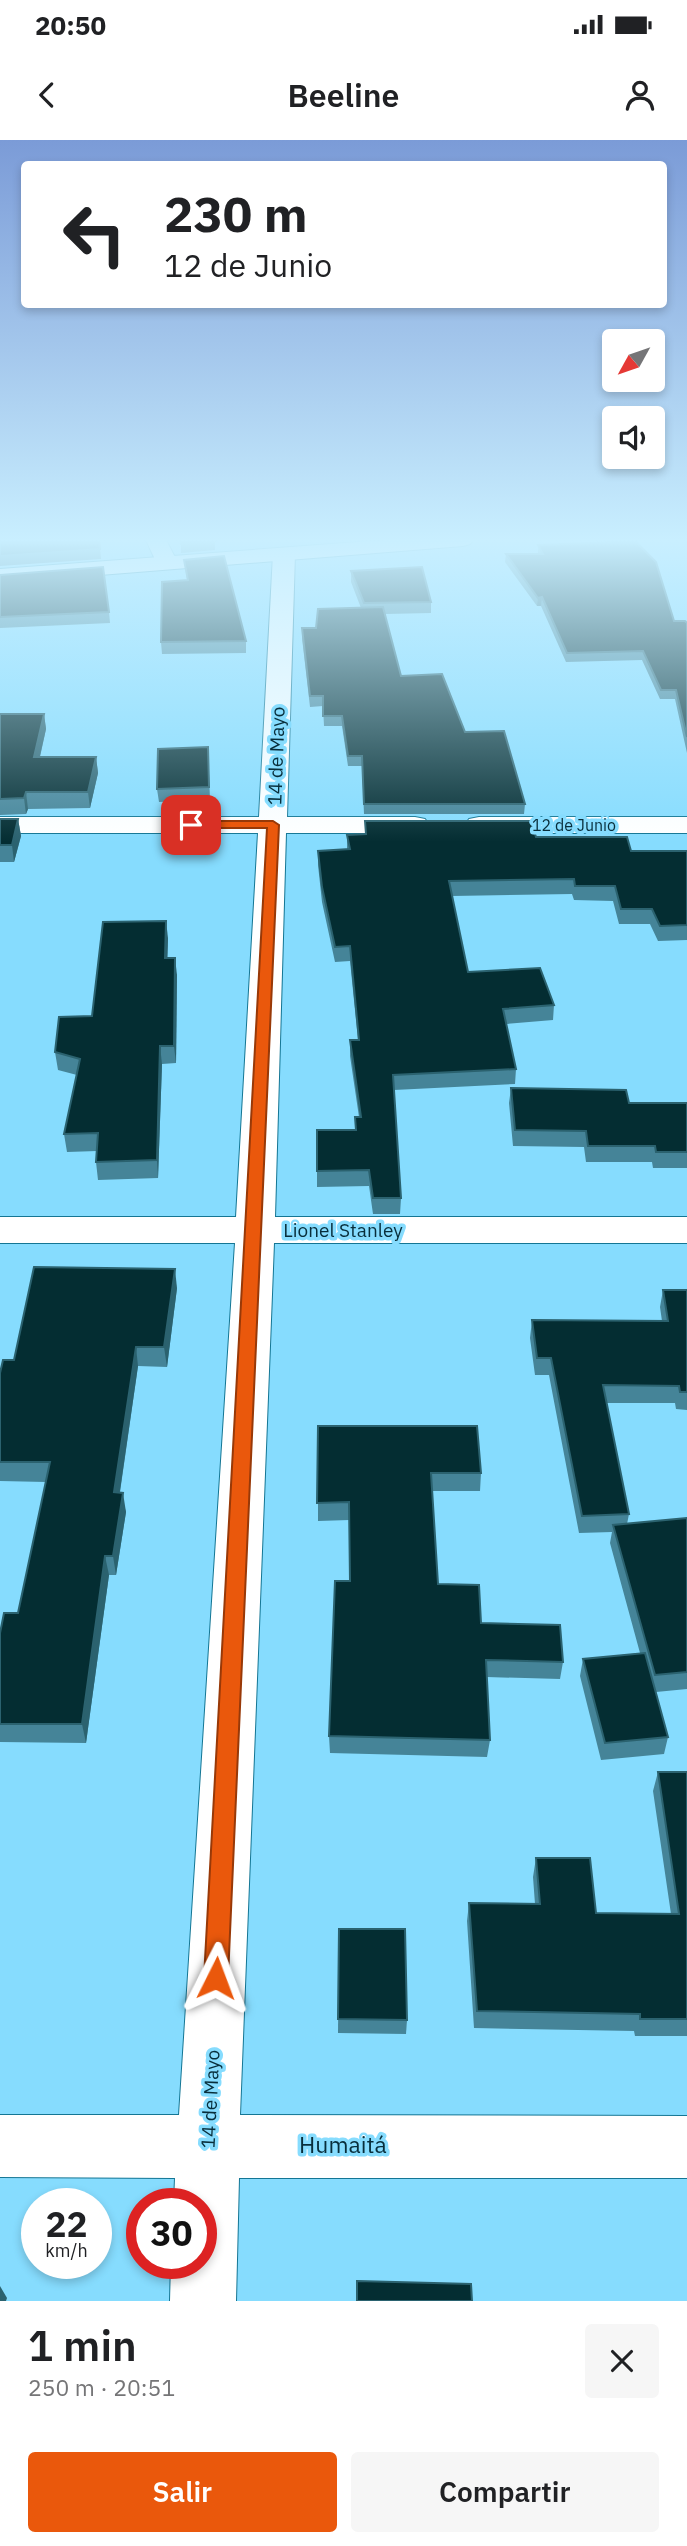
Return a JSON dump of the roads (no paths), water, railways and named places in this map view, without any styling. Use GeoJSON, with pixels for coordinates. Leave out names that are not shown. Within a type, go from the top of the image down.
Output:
{"type":"FeatureCollection","features":[{"type":"Feature","properties":{"kind":"street","name":"14 de Mayo"},"geometry":{"type":"LineString","coordinates":[[203,2301],[208,2144],[273,825],[293,641]]}},
{"type":"Feature","properties":{"kind":"street","name":"12 de Junio"},"geometry":{"type":"LineString","coordinates":[[0,825],[687,825]]}},
{"type":"Feature","properties":{"kind":"street","name":"Lionel Stanley"},"geometry":{"type":"LineString","coordinates":[[0,1230],[687,1230]]}},
{"type":"Feature","properties":{"kind":"street","name":"Humaitá"},"geometry":{"type":"LineString","coordinates":[[0,2146],[208,2144],[687,2147]]}}]}
